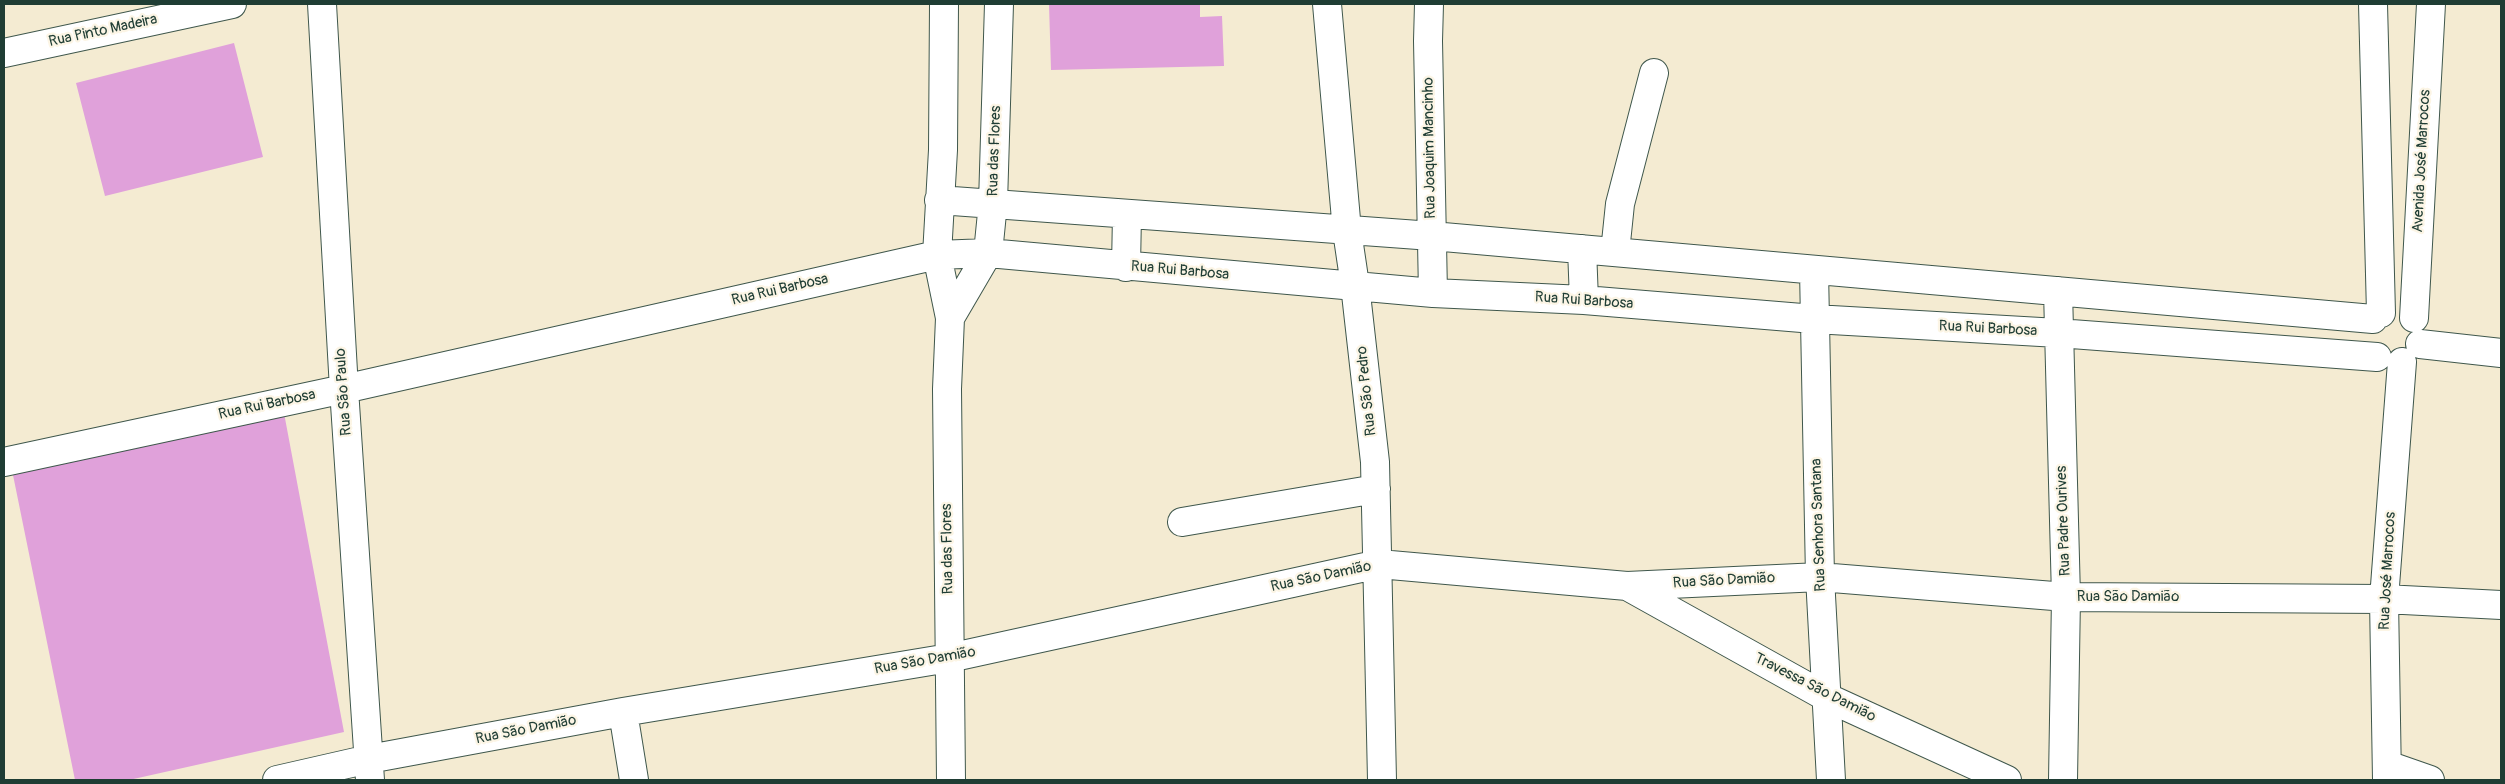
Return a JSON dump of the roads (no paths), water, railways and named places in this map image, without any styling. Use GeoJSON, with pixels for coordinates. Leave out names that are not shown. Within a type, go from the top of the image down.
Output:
{"type":"FeatureCollection","features":[{"type":"Feature","properties":{"kind":"street","name":"Rua Pinto Madeira"},"geometry":{"type":"LineString","coordinates":[[4,53],[232,4]]}},
{"type":"Feature","properties":{"kind":"street","name":"Rua São Paulo"},"geometry":{"type":"LineString","coordinates":[[322,4],[344,389],[370,770]]}},
{"type":"Feature","properties":{"kind":"street","name":"Rua das Flores"},"geometry":{"type":"LineString","coordinates":[[944,4],[943,150],[937,256],[950,318],[946,389],[951,780]]}},
{"type":"Feature","properties":{"kind":"street","name":"Rua das Flores"},"geometry":{"type":"LineString","coordinates":[[950,318],[988,253],[993,204],[999,4]]}},
{"type":"Feature","properties":{"kind":"street","name":"Rua São Pedro"},"geometry":{"type":"LineString","coordinates":[[1327,4],[1347,231],[1356,285],[1376,489],[1382,780]]}},
{"type":"Feature","properties":{"kind":"street","name":"Rua Joaquim Mancinho"},"geometry":{"type":"LineString","coordinates":[[1429,4],[1433,293]]}},
{"type":"Feature","properties":{"kind":"street"},"geometry":{"type":"LineString","coordinates":[[939,200],[1432,236],[2058,291],[2377,316],[2398,309],[2403,345],[2368,342],[2369,325],[2377,316],[2373,4]]}},
{"type":"Feature","properties":{"kind":"street","name":"Avenida José Marrocos"},"geometry":{"type":"LineString","coordinates":[[2403,345],[2430,4]]}},
{"type":"Feature","properties":{"kind":"street"},"geometry":{"type":"LineString","coordinates":[[1615,252],[1620,204],[1654,73]]}},
{"type":"Feature","properties":{"kind":"street"},"geometry":{"type":"LineString","coordinates":[[1126,267],[1127,214]]}},
{"type":"Feature","properties":{"kind":"street"},"geometry":{"type":"LineString","coordinates":[[1582,250],[1584,300]]}},
{"type":"Feature","properties":{"kind":"street","name":"Rua Rui Barbosa"},"geometry":{"type":"LineString","coordinates":[[4,462],[344,389],[937,256],[988,253],[1126,267],[1433,293],[1584,300],[1814,319],[2058,332],[2403,345],[2501,353]]}},
{"type":"Feature","properties":{"kind":"street","name":"Rua Senhora Santana"},"geometry":{"type":"LineString","coordinates":[[1814,270],[1820,577],[1831,780]]}},
{"type":"Feature","properties":{"kind":"street","name":"Rua Padre Ourives"},"geometry":{"type":"LineString","coordinates":[[2058,291],[2066,596],[2063,780]]}},
{"type":"Feature","properties":{"kind":"street","name":"Rua José Marrocos"},"geometry":{"type":"LineString","coordinates":[[2387,773],[2384,599],[2403,345]]}},
{"type":"Feature","properties":{"kind":"street"},"geometry":{"type":"LineString","coordinates":[[1182,522],[1376,489]]}},
{"type":"Feature","properties":{"kind":"street","name":"Rua São Damião"},"geometry":{"type":"LineString","coordinates":[[277,780],[370,770],[623,712],[949,658],[1379,564],[1627,586],[1820,577],[2066,596],[2384,599],[2501,605]]}},
{"type":"Feature","properties":{"kind":"street","name":"Travessa São Damião"},"geometry":{"type":"LineString","coordinates":[[1627,586],[1828,698],[2007,780]]}},
{"type":"Feature","properties":{"kind":"street"},"geometry":{"type":"LineString","coordinates":[[623,712],[634,780]]}},
{"type":"Feature","properties":{"kind":"street"},"geometry":{"type":"LineString","coordinates":[[2387,773],[2430,780]]}}]}
